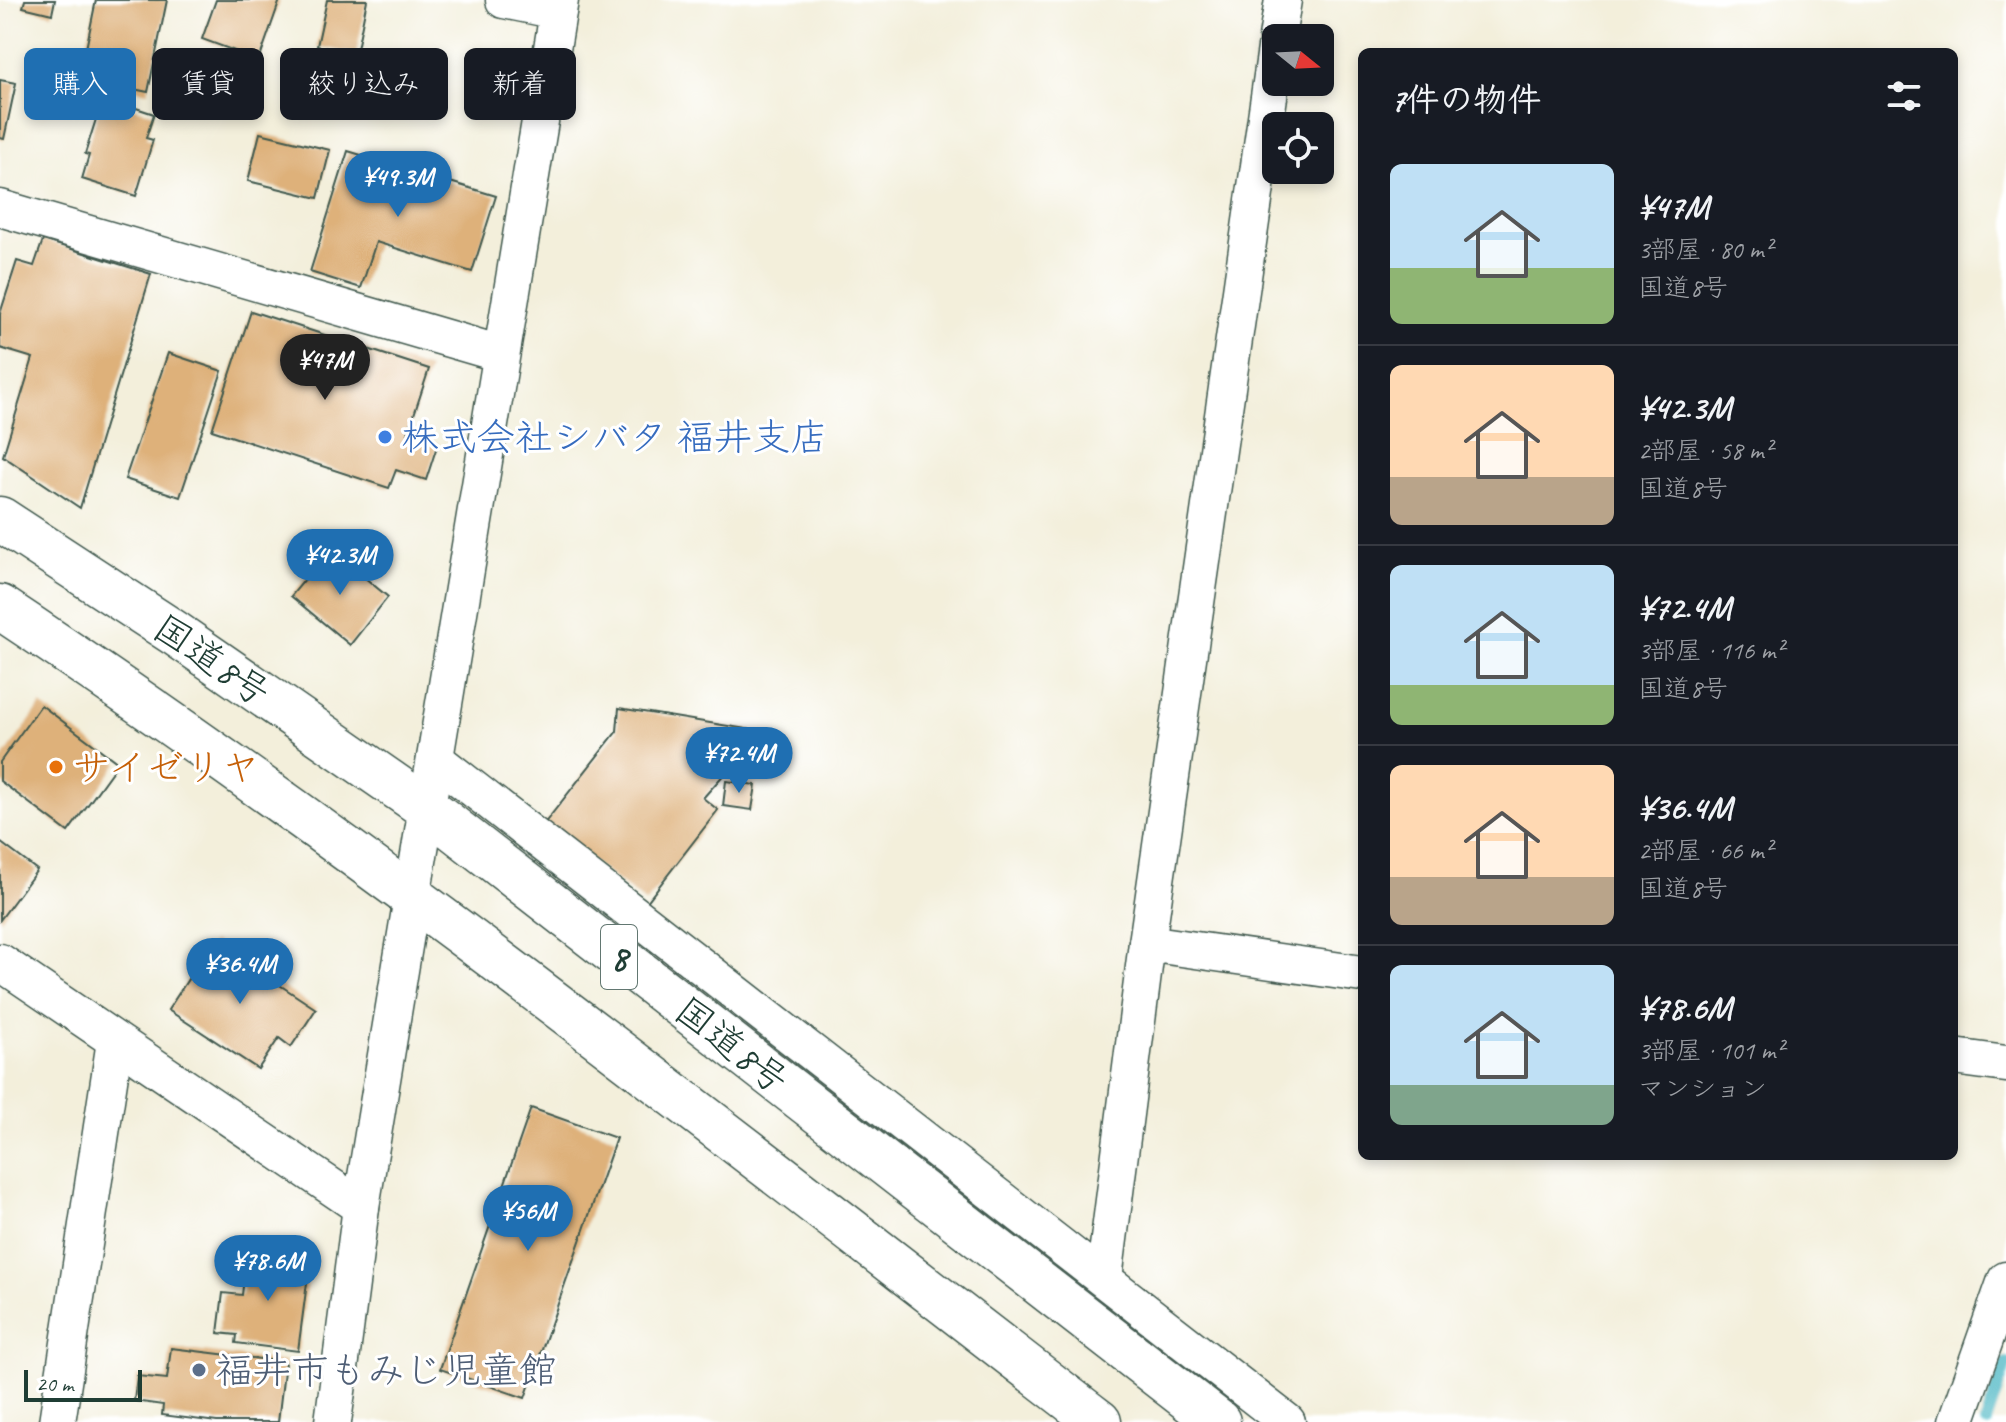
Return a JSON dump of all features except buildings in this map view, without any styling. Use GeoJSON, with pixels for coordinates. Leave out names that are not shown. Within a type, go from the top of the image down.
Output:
{"type":"FeatureCollection","features":[{"type":"Feature","properties":{"kind":"highway","name":"国道8号"},"geometry":{"type":"LineString","coordinates":[[0,519],[176,634],[427,808],[1218,1422]]}},
{"type":"Feature","properties":{"kind":"highway","name":"国道8号"},"geometry":{"type":"LineString","coordinates":[[0,607],[129,692],[413,895],[1099,1422]]}},
{"type":"Feature","properties":{"kind":"street"},"geometry":{"type":"LineString","coordinates":[[333,1422],[361,1207],[559,5],[504,0]]}},
{"type":"Feature","properties":{"kind":"street"},"geometry":{"type":"LineString","coordinates":[[1279,24],[1283,0]]}},
{"type":"Feature","properties":{"kind":"street"},"geometry":{"type":"LineString","coordinates":[[1104,1278],[1147,943],[1269,96]]}},
{"type":"Feature","properties":{"kind":"street"},"geometry":{"type":"LineString","coordinates":[[0,208],[501,354]]}},
{"type":"Feature","properties":{"kind":"street"},"geometry":{"type":"LineString","coordinates":[[435,759],[1287,1422]]}},
{"type":"Feature","properties":{"kind":"street"},"geometry":{"type":"LineString","coordinates":[[1147,943],[1358,973]]}},
{"type":"Feature","properties":{"kind":"street"},"geometry":{"type":"LineString","coordinates":[[0,962],[361,1207]]}},
{"type":"Feature","properties":{"kind":"street"},"geometry":{"type":"LineString","coordinates":[[57,1422],[115,1041]]}},
{"type":"Feature","properties":{"kind":"street"},"geometry":{"type":"LineString","coordinates":[[1958,1058],[2006,1064]]}},
{"type":"Feature","properties":{"kind":"street"},"geometry":{"type":"LineString","coordinates":[[1956,1422],[2006,1280]]}},
{"type":"Feature","properties":{"kind":"waterway"},"geometry":{"type":"LineString","coordinates":[[1986,1422],[2006,1363]]}},
{"type":"Feature","properties":{"kind":"place","name":"株式会社シバタ 福井支店"},"geometry":{"type":"Point","coordinates":[385,437]}},
{"type":"Feature","properties":{"kind":"place","name":"サイゼリヤ"},"geometry":{"type":"Point","coordinates":[56,767]}},
{"type":"Feature","properties":{"kind":"place","name":"福井市もみじ児童館"},"geometry":{"type":"Point","coordinates":[199,1370]}}]}
